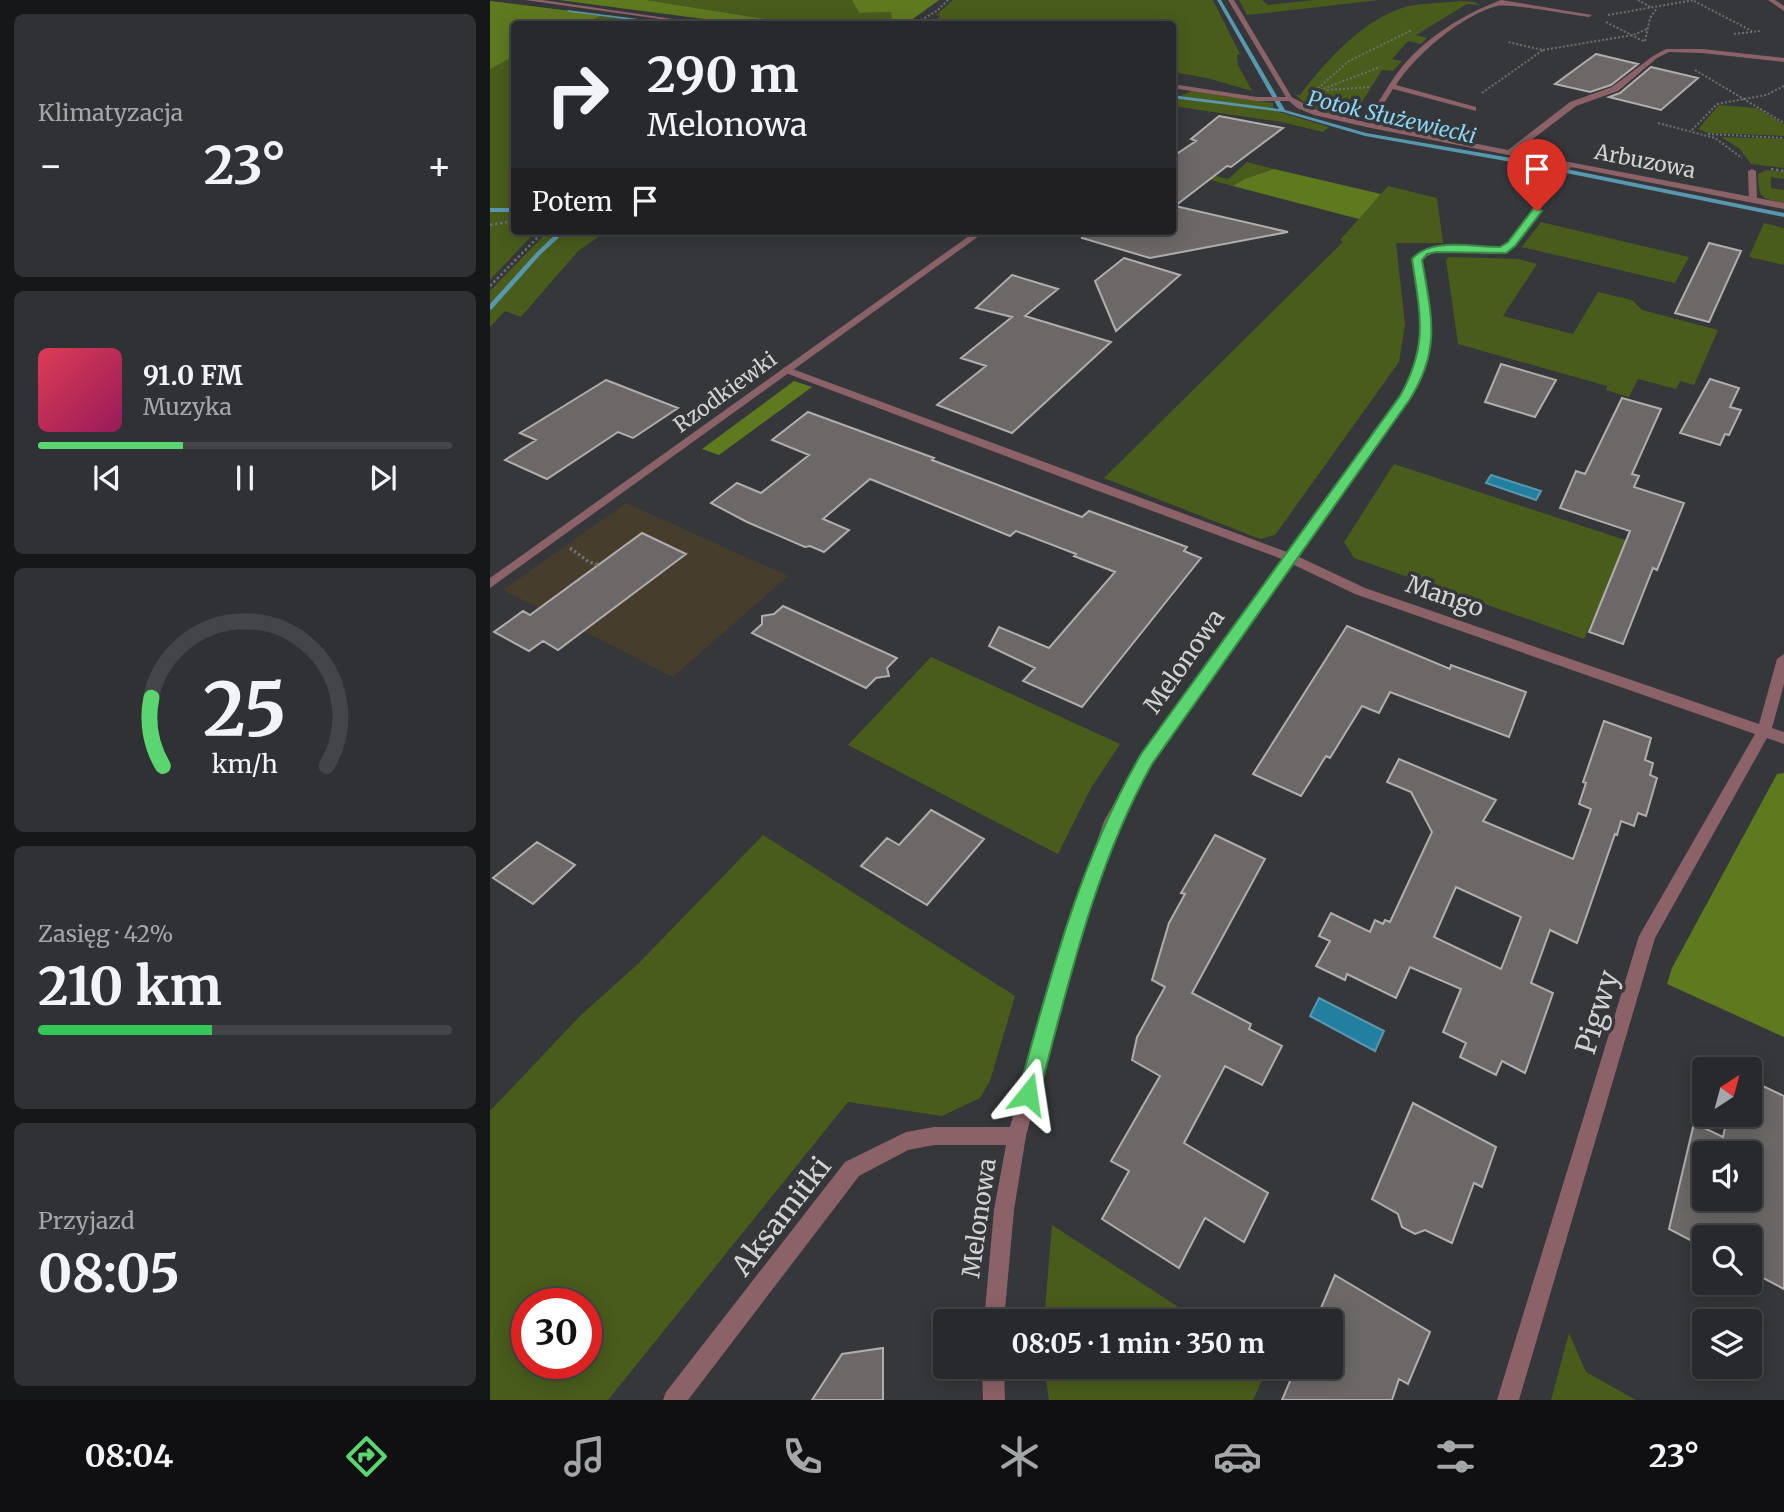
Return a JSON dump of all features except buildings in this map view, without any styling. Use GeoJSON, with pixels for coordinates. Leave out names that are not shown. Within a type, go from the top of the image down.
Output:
{"type":"FeatureCollection","features":[{"type":"Feature","properties":{"kind":"street"},"geometry":{"type":"LineString","coordinates":[[528,0],[683,21]]}},
{"type":"Feature","properties":{"kind":"street"},"geometry":{"type":"LineString","coordinates":[[1231,0],[1288,99]]}},
{"type":"Feature","properties":{"kind":"street"},"geometry":{"type":"LineString","coordinates":[[1366,125],[1406,66],[1440,34],[1465,18],[1506,0]]}},
{"type":"Feature","properties":{"kind":"street"},"geometry":{"type":"LineString","coordinates":[[1771,0],[1784,9]]}},
{"type":"Feature","properties":{"kind":"street"},"geometry":{"type":"LineString","coordinates":[[1497,3],[1593,16]]}},
{"type":"Feature","properties":{"kind":"street"},"geometry":{"type":"LineString","coordinates":[[1511,152],[1573,104],[1615,89],[1666,51],[1702,51],[1784,60]]}},
{"type":"Feature","properties":{"kind":"street"},"geometry":{"type":"LineString","coordinates":[[1391,86],[1474,109]]}},
{"type":"Feature","properties":{"kind":"street","name":"Arbuzowa"},"geometry":{"type":"LineString","coordinates":[[1176,90],[1263,100],[1288,99],[1308,110],[1366,125],[1784,206]]}},
{"type":"Feature","properties":{"kind":"street","name":"Melonowa"},"geometry":{"type":"LineString","coordinates":[[995,1309],[1004,1210],[1017,1136],[1063,964],[1112,821],[1147,759],[1406,396],[1420,371],[1428,329],[1417,259],[1420,254],[1436,249],[1502,251],[1508,248],[1570,165]]}},
{"type":"Feature","properties":{"kind":"street"},"geometry":{"type":"LineString","coordinates":[[1752,171],[1753,200]]}},
{"type":"Feature","properties":{"kind":"street","name":"Rzodkiewki"},"geometry":{"type":"LineString","coordinates":[[490,584],[976,235]]}},
{"type":"Feature","properties":{"kind":"street","name":"Mango"},"geometry":{"type":"LineString","coordinates":[[787,370],[1289,557],[1360,590],[1784,738]]}},
{"type":"Feature","properties":{"kind":"street","name":"Pigwy"},"geometry":{"type":"LineString","coordinates":[[1508,1400],[1647,936],[1764,731],[1784,659]]}},
{"type":"Feature","properties":{"kind":"street","name":"Aksamitki"},"geometry":{"type":"LineString","coordinates":[[674,1400],[852,1169],[906,1141],[934,1136],[1017,1136]]}},
{"type":"Feature","properties":{"kind":"street"},"geometry":{"type":"LineString","coordinates":[[993,1379],[994,1400]]}},
{"type":"Feature","properties":{"kind":"path"},"geometry":{"type":"LineString","coordinates":[[919,21],[937,11],[948,0]]}},
{"type":"Feature","properties":{"kind":"path"},"geometry":{"type":"LineString","coordinates":[[1637,0],[1655,8]]}},
{"type":"Feature","properties":{"kind":"path"},"geometry":{"type":"LineString","coordinates":[[1593,16],[1694,0],[1740,27],[1752,31]]}},
{"type":"Feature","properties":{"kind":"path"},"geometry":{"type":"LineString","coordinates":[[1645,41],[1655,8]]}},
{"type":"Feature","properties":{"kind":"path"},"geometry":{"type":"LineString","coordinates":[[1593,16],[1666,51],[1722,90],[1784,123]]}},
{"type":"Feature","properties":{"kind":"path"},"geometry":{"type":"LineString","coordinates":[[1315,91],[1349,61],[1415,27]]}},
{"type":"Feature","properties":{"kind":"path"},"geometry":{"type":"LineString","coordinates":[[1463,105],[1544,50],[1591,40],[1633,36],[1647,29]]}},
{"type":"Feature","properties":{"kind":"path"},"geometry":{"type":"LineString","coordinates":[[1508,42],[1544,50]]}},
{"type":"Feature","properties":{"kind":"path"},"geometry":{"type":"LineString","coordinates":[[1305,93],[1323,89],[1367,70],[1406,66]]}},
{"type":"Feature","properties":{"kind":"path"},"geometry":{"type":"LineString","coordinates":[[1692,130],[1717,104],[1766,95],[1784,86]]}},
{"type":"Feature","properties":{"kind":"path"},"geometry":{"type":"LineString","coordinates":[[1323,89],[1370,87]]}},
{"type":"Feature","properties":{"kind":"path"},"geometry":{"type":"LineString","coordinates":[[1658,123],[1705,134],[1734,149],[1752,171]]}},
{"type":"Feature","properties":{"kind":"path"},"geometry":{"type":"LineString","coordinates":[[1705,134],[1784,138]]}},
{"type":"Feature","properties":{"kind":"path"},"geometry":{"type":"LineString","coordinates":[[490,225],[511,221]]}},
{"type":"Feature","properties":{"kind":"path"},"geometry":{"type":"LineString","coordinates":[[490,286],[540,235]]}},
{"type":"Feature","properties":{"kind":"path"},"geometry":{"type":"LineString","coordinates":[[566,546],[589,562],[599,565]]}},
{"type":"Feature","properties":{"kind":"shaded area"},"geometry":{"type":"Polygon","coordinates":[[[626,503],[788,576],[673,677],[503,590],[626,503]]]}},
{"type":"Feature","properties":{"kind":"green space"},"geometry":{"type":"Polygon","coordinates":[[[559,0],[646,0],[767,21],[719,21],[559,0]]]}},
{"type":"Feature","properties":{"kind":"green space"},"geometry":{"type":"Polygon","coordinates":[[[646,0],[852,0],[859,13],[891,12],[893,18],[882,21],[765,19],[646,0]]]}},
{"type":"Feature","properties":{"kind":"green space"},"geometry":{"type":"Polygon","coordinates":[[[852,0],[939,0],[910,21],[881,21],[892,18],[891,12],[859,13],[852,0]]]}},
{"type":"Feature","properties":{"kind":"green space"},"geometry":{"type":"Polygon","coordinates":[[[953,0],[1213,0],[1240,54],[1237,55],[1238,65],[1252,91],[1176,73],[1176,21],[936,21],[940,16],[936,15],[953,0]]]}},
{"type":"Feature","properties":{"kind":"green space"},"geometry":{"type":"Polygon","coordinates":[[[1239,0],[1262,0],[1268,5],[1315,0],[1379,0],[1247,15],[1239,0]]]}},
{"type":"Feature","properties":{"kind":"green space"},"geometry":{"type":"Polygon","coordinates":[[[490,1],[648,21],[511,21],[511,235],[532,235],[490,280],[490,1]]]}},
{"type":"Feature","properties":{"kind":"green space"},"geometry":{"type":"Polygon","coordinates":[[[490,1],[603,15],[589,21],[511,21],[511,58],[490,69],[490,1]]]}},
{"type":"Feature","properties":{"kind":"green space"},"geometry":{"type":"Polygon","coordinates":[[[1459,1],[1481,5],[1467,4],[1416,35],[1427,38],[1421,44],[1408,41],[1392,59],[1402,61],[1393,71],[1382,70],[1355,113],[1364,117],[1327,113],[1310,106],[1296,95],[1300,95],[1344,45],[1385,15],[1413,5],[1459,1]]]}},
{"type":"Feature","properties":{"kind":"green space"},"geometry":{"type":"Polygon","coordinates":[[[1192,91],[1273,103],[1273,110],[1329,127],[1323,132],[1281,122],[1176,106],[1179,98],[1255,107],[1180,96],[1192,91]]]}},
{"type":"Feature","properties":{"kind":"green space"},"geometry":{"type":"Polygon","coordinates":[[[1719,105],[1757,108],[1784,124],[1784,136],[1708,133],[1698,129],[1719,105]]]}},
{"type":"Feature","properties":{"kind":"green space"},"geometry":{"type":"Polygon","coordinates":[[[1721,137],[1784,139],[1784,168],[1751,164],[1740,149],[1721,137]]]}},
{"type":"Feature","properties":{"kind":"green space"},"geometry":{"type":"Polygon","coordinates":[[[1247,162],[1274,169],[1244,179],[1233,186],[1176,171],[1176,166],[1228,179],[1247,162]]]}},
{"type":"Feature","properties":{"kind":"green space"},"geometry":{"type":"Polygon","coordinates":[[[1274,169],[1381,194],[1359,219],[1233,186],[1244,179],[1274,169]]]}},
{"type":"Feature","properties":{"kind":"green space"},"geometry":{"type":"Polygon","coordinates":[[[1766,170],[1784,172],[1784,179],[1771,177],[1771,188],[1784,190],[1784,203],[1765,198],[1760,193],[1758,174],[1766,170]]]}},
{"type":"Feature","properties":{"kind":"green space"},"geometry":{"type":"Polygon","coordinates":[[[1388,186],[1437,198],[1443,243],[1396,243],[1405,324],[1399,362],[1275,535],[1260,539],[1104,478],[1343,242],[1340,240],[1388,186]]]}},
{"type":"Feature","properties":{"kind":"green space"},"geometry":{"type":"Polygon","coordinates":[[[1541,222],[1689,257],[1675,283],[1522,247],[1541,222]]]}},
{"type":"Feature","properties":{"kind":"green space"},"geometry":{"type":"Polygon","coordinates":[[[1764,223],[1784,228],[1784,265],[1749,257],[1764,223]]]}},
{"type":"Feature","properties":{"kind":"green space"},"geometry":{"type":"Polygon","coordinates":[[[544,235],[601,235],[578,251],[521,317],[505,311],[490,327],[490,291],[544,235]]]}},
{"type":"Feature","properties":{"kind":"green space"},"geometry":{"type":"Polygon","coordinates":[[[1449,257],[1518,259],[1537,264],[1503,316],[1573,334],[1598,292],[1632,300],[1642,310],[1718,330],[1694,385],[1680,381],[1676,389],[1638,379],[1629,397],[1606,390],[1607,386],[1458,344],[1446,260],[1449,257]]]}},
{"type":"Feature","properties":{"kind":"green space"},"geometry":{"type":"Polygon","coordinates":[[[794,381],[812,387],[719,455],[702,449],[794,381]]]}},
{"type":"Feature","properties":{"kind":"green space"},"geometry":{"type":"Polygon","coordinates":[[[1394,464],[1628,541],[1584,639],[1354,558],[1344,542],[1394,464]]]}},
{"type":"Feature","properties":{"kind":"green space"},"geometry":{"type":"Polygon","coordinates":[[[931,657],[1120,744],[1091,788],[1058,854],[848,745],[931,657]]]}},
{"type":"Feature","properties":{"kind":"green space"},"geometry":{"type":"Polygon","coordinates":[[[1784,773],[1784,1037],[1667,984],[1672,968],[1777,774],[1784,773]]]}},
{"type":"Feature","properties":{"kind":"green space"},"geometry":{"type":"Polygon","coordinates":[[[763,835],[1015,996],[990,1081],[980,1098],[942,1116],[848,1102],[608,1400],[490,1400],[490,1111],[580,1016],[639,963],[763,835]]]}},
{"type":"Feature","properties":{"kind":"green space"},"geometry":{"type":"Polygon","coordinates":[[[1052,1225],[1182,1309],[1045,1309],[1052,1225]]]}},
{"type":"Feature","properties":{"kind":"green space"},"geometry":{"type":"Polygon","coordinates":[[[1569,1333],[1586,1372],[1636,1400],[1551,1400],[1569,1333]]]}},
{"type":"Feature","properties":{"kind":"green space"},"geometry":{"type":"Polygon","coordinates":[[[1046,1379],[1263,1379],[1253,1400],[1049,1400],[1046,1379]]]}},
{"type":"Feature","properties":{"kind":"water"},"geometry":{"type":"Polygon","coordinates":[[[1491,475],[1541,491],[1536,500],[1486,483],[1491,475]]]}},
{"type":"Feature","properties":{"kind":"water"},"geometry":{"type":"Polygon","coordinates":[[[1319,998],[1384,1031],[1375,1051],[1310,1016],[1319,998]]]}},
{"type":"Feature","properties":{"kind":"waterway","name":"Potok Służewiecki"},"geometry":{"type":"LineString","coordinates":[[1219,0],[1283,111]]}},
{"type":"Feature","properties":{"kind":"waterway"},"geometry":{"type":"LineString","coordinates":[[569,11],[647,21]]}},
{"type":"Feature","properties":{"kind":"waterway"},"geometry":{"type":"LineString","coordinates":[[1176,97],[1283,111]]}},
{"type":"Feature","properties":{"kind":"waterway","name":"Potok Służewiecki"},"geometry":{"type":"LineString","coordinates":[[1283,111],[1365,134],[1517,161],[1784,215]]}},
{"type":"Feature","properties":{"kind":"waterway"},"geometry":{"type":"LineString","coordinates":[[490,210],[511,210]]}},
{"type":"Feature","properties":{"kind":"waterway"},"geometry":{"type":"LineString","coordinates":[[490,308],[559,235]]}},
{"type":"Feature","properties":{"kind":"route"},"geometry":{"type":"LineString","coordinates":[[1028,1094],[1063,964],[1112,821],[1123,800],[1147,759],[1406,396],[1420,371],[1428,329],[1417,259],[1424,251],[1436,249],[1502,251],[1508,248],[1537,211]]}}]}
